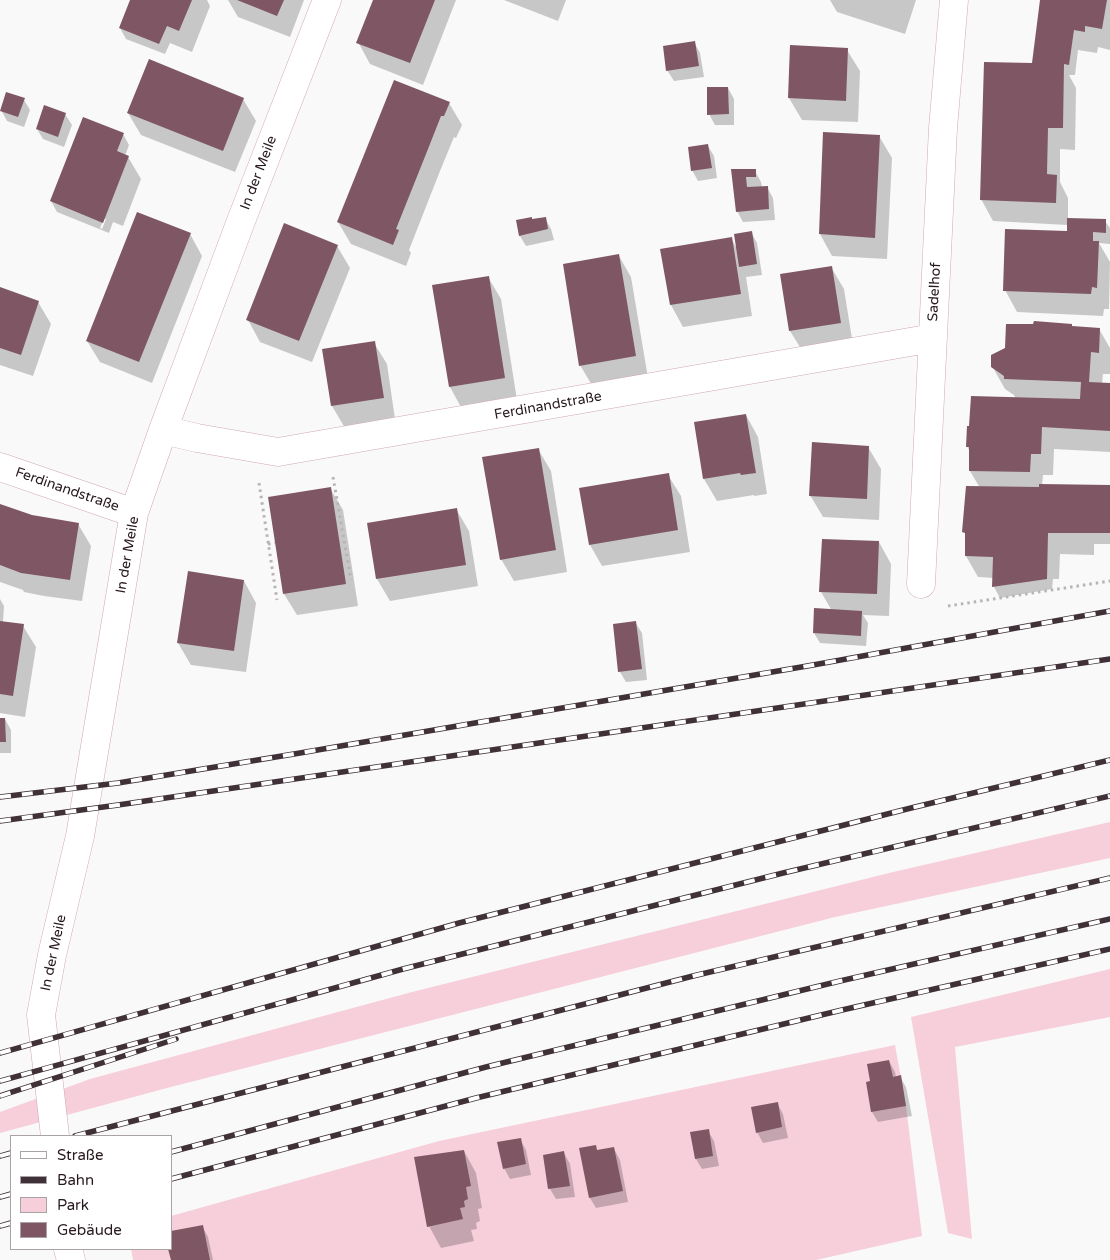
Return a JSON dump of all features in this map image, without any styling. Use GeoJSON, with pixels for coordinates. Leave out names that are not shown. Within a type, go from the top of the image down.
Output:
{"type":"FeatureCollection","features":[{"type":"Feature","properties":{"kind":"street","name":"In der Meile"},"geometry":{"type":"LineString","coordinates":[[55,1135],[41,1015],[52,955],[80,836],[134,513],[241,221],[327,0]]}},
{"type":"Feature","properties":{"kind":"street","name":"Sadelhof"},"geometry":{"type":"LineString","coordinates":[[921,584],[943,128],[954,0]]}},
{"type":"Feature","properties":{"kind":"street","name":"Ferdinandstraße"},"geometry":{"type":"LineString","coordinates":[[163,430],[278,452],[933,338]]}},
{"type":"Feature","properties":{"kind":"street","name":"Ferdinandstraße"},"geometry":{"type":"LineString","coordinates":[[0,467],[134,513]]}},
{"type":"Feature","properties":{"kind":"path"},"geometry":{"type":"LineString","coordinates":[[335,485],[341,533],[351,580]]}},
{"type":"Feature","properties":{"kind":"path"},"geometry":{"type":"LineString","coordinates":[[262,496],[276,600]]}},
{"type":"Feature","properties":{"kind":"path"},"geometry":{"type":"LineString","coordinates":[[268,544],[275,543]]}},
{"type":"Feature","properties":{"kind":"path"},"geometry":{"type":"LineString","coordinates":[[945,606],[1110,581]]}},
{"type":"Feature","properties":{"kind":"green space"},"geometry":{"type":"Polygon","coordinates":[[[1110,822],[1110,858],[835,917],[167,1088],[0,1133],[0,1112],[90,1079],[412,992],[889,873],[1110,822]]]}},
{"type":"Feature","properties":{"kind":"green space"},"geometry":{"type":"Polygon","coordinates":[[[1110,969],[1110,1017],[955,1047],[972,1239],[948,1233],[911,1017],[1110,969]]]}},
{"type":"Feature","properties":{"kind":"green space"},"geometry":{"type":"Polygon","coordinates":[[[895,1045],[906,1106],[922,1236],[816,1260],[133,1260],[131,1250],[172,1250],[172,1216],[439,1141],[895,1045]]]}},
{"type":"Feature","properties":{"kind":"building"},"geometry":{"type":"Polygon","coordinates":[[[130,0],[192,0],[179,31],[167,26],[159,44],[119,28],[130,0]]]}},
{"type":"Feature","properties":{"kind":"building"},"geometry":{"type":"Polygon","coordinates":[[[237,0],[284,0],[277,16],[237,0]]]}},
{"type":"Feature","properties":{"kind":"building"},"geometry":{"type":"Polygon","coordinates":[[[373,0],[435,0],[410,63],[356,43],[373,0]]]}},
{"type":"Feature","properties":{"kind":"building"},"geometry":{"type":"Polygon","coordinates":[[[1040,0],[1107,0],[1102,29],[1085,26],[1085,32],[1074,30],[1069,65],[1064,64],[1063,128],[1048,128],[1047,174],[1057,175],[1056,203],[980,200],[984,62],[1032,63],[1040,0]]]}},
{"type":"Feature","properties":{"kind":"building"},"geometry":{"type":"Polygon","coordinates":[[[695,41],[699,66],[666,71],[663,46],[695,41]]]}},
{"type":"Feature","properties":{"kind":"building"},"geometry":{"type":"Polygon","coordinates":[[[790,45],[848,48],[846,101],[788,98],[790,45]]]}},
{"type":"Feature","properties":{"kind":"building"},"geometry":{"type":"Polygon","coordinates":[[[149,59],[244,98],[223,151],[127,113],[149,59]]]}},
{"type":"Feature","properties":{"kind":"building"},"geometry":{"type":"Polygon","coordinates":[[[394,80],[450,102],[444,116],[441,116],[396,229],[399,230],[393,245],[337,222],[394,80]]]}},
{"type":"Feature","properties":{"kind":"building"},"geometry":{"type":"Polygon","coordinates":[[[707,87],[728,87],[729,114],[707,115],[707,87]]]}},
{"type":"Feature","properties":{"kind":"building"},"geometry":{"type":"Polygon","coordinates":[[[6,92],[25,98],[18,117],[0,111],[6,92]]]}},
{"type":"Feature","properties":{"kind":"building"},"geometry":{"type":"Polygon","coordinates":[[[44,105],[66,113],[58,137],[36,129],[44,105]]]}},
{"type":"Feature","properties":{"kind":"building"},"geometry":{"type":"Polygon","coordinates":[[[83,117],[124,133],[117,151],[129,156],[103,223],[50,201],[83,117]]]}},
{"type":"Feature","properties":{"kind":"building"},"geometry":{"type":"Polygon","coordinates":[[[823,132],[880,135],[875,238],[819,234],[823,132]]]}},
{"type":"Feature","properties":{"kind":"building"},"geometry":{"type":"Polygon","coordinates":[[[708,144],[712,168],[691,171],[688,147],[708,144]]]}},
{"type":"Feature","properties":{"kind":"building"},"geometry":{"type":"Polygon","coordinates":[[[731,169],[756,169],[756,177],[746,177],[747,187],[768,186],[769,209],[736,212],[731,169]]]}},
{"type":"Feature","properties":{"kind":"building"},"geometry":{"type":"Polygon","coordinates":[[[137,212],[191,233],[139,362],[86,341],[137,212]]]}},
{"type":"Feature","properties":{"kind":"building"},"geometry":{"type":"Polygon","coordinates":[[[532,217],[532,219],[546,217],[548,229],[519,236],[516,220],[532,217]]]}},
{"type":"Feature","properties":{"kind":"building"},"geometry":{"type":"Polygon","coordinates":[[[1067,218],[1106,219],[1106,233],[1093,232],[1093,241],[1099,241],[1097,288],[1092,287],[1091,294],[1003,291],[1005,229],[1067,231],[1067,218]]]}},
{"type":"Feature","properties":{"kind":"building"},"geometry":{"type":"Polygon","coordinates":[[[284,223],[338,245],[299,341],[246,320],[284,223]]]}},
{"type":"Feature","properties":{"kind":"building"},"geometry":{"type":"Polygon","coordinates":[[[752,231],[757,264],[739,267],[734,234],[752,231]]]}},
{"type":"Feature","properties":{"kind":"building"},"geometry":{"type":"Polygon","coordinates":[[[732,237],[741,294],[670,305],[660,249],[732,237]]]}},
{"type":"Feature","properties":{"kind":"building"},"geometry":{"type":"Polygon","coordinates":[[[619,254],[636,356],[579,366],[563,264],[619,254]]]}},
{"type":"Feature","properties":{"kind":"building"},"geometry":{"type":"Polygon","coordinates":[[[832,266],[841,323],[789,331],[780,274],[832,266]]]}},
{"type":"Feature","properties":{"kind":"building"},"geometry":{"type":"Polygon","coordinates":[[[489,276],[505,378],[449,387],[432,285],[489,276]]]}},
{"type":"Feature","properties":{"kind":"building"},"geometry":{"type":"Polygon","coordinates":[[[0,287],[39,301],[21,355],[0,348],[0,287]]]}},
{"type":"Feature","properties":{"kind":"building"},"geometry":{"type":"Polygon","coordinates":[[[1034,321],[1100,328],[1099,353],[1091,352],[1089,382],[1110,383],[1110,431],[1042,427],[1041,454],[1031,454],[1030,472],[969,471],[969,447],[966,447],[971,396],[1080,399],[1081,382],[1004,379],[1004,376],[991,367],[991,355],[1005,348],[1006,324],[1033,324],[1034,321]]]}},
{"type":"Feature","properties":{"kind":"building"},"geometry":{"type":"Polygon","coordinates":[[[375,341],[384,398],[331,406],[322,349],[375,341]]]}},
{"type":"Feature","properties":{"kind":"building"},"geometry":{"type":"Polygon","coordinates":[[[746,414],[756,473],[741,475],[740,473],[703,479],[694,422],[746,414]]]}},
{"type":"Feature","properties":{"kind":"building"},"geometry":{"type":"Polygon","coordinates":[[[812,442],[869,446],[867,499],[809,496],[812,442]]]}},
{"type":"Feature","properties":{"kind":"building"},"geometry":{"type":"Polygon","coordinates":[[[539,448],[556,550],[500,560],[482,457],[539,448]]]}},
{"type":"Feature","properties":{"kind":"building"},"geometry":{"type":"Polygon","coordinates":[[[669,473],[678,530],[589,545],[579,488],[669,473]]]}},
{"type":"Feature","properties":{"kind":"building"},"geometry":{"type":"Polygon","coordinates":[[[1039,484],[1110,485],[1110,533],[1048,533],[1047,579],[992,587],[993,557],[965,556],[965,533],[962,532],[966,486],[1039,487],[1039,484]]]}},
{"type":"Feature","properties":{"kind":"building"},"geometry":{"type":"Polygon","coordinates":[[[331,487],[346,584],[283,594],[268,497],[331,487]]]}},
{"type":"Feature","properties":{"kind":"building"},"geometry":{"type":"Polygon","coordinates":[[[0,504],[32,515],[79,523],[70,580],[21,573],[0,565],[0,504]]]}},
{"type":"Feature","properties":{"kind":"building"},"geometry":{"type":"Polygon","coordinates":[[[457,508],[466,565],[376,579],[367,523],[457,508]]]}},
{"type":"Feature","properties":{"kind":"building"},"geometry":{"type":"Polygon","coordinates":[[[822,539],[879,541],[877,594],[819,592],[822,539]]]}},
{"type":"Feature","properties":{"kind":"building"},"geometry":{"type":"Polygon","coordinates":[[[188,571],[244,580],[234,651],[177,643],[188,571]]]}},
{"type":"Feature","properties":{"kind":"building"},"geometry":{"type":"Polygon","coordinates":[[[814,608],[862,611],[861,636],[813,633],[814,608]]]}},
{"type":"Feature","properties":{"kind":"building"},"geometry":{"type":"Polygon","coordinates":[[[0,621],[24,624],[13,696],[0,694],[0,621]]]}},
{"type":"Feature","properties":{"kind":"building"},"geometry":{"type":"Polygon","coordinates":[[[636,621],[642,669],[618,672],[613,624],[636,621]]]}},
{"type":"Feature","properties":{"kind":"building"},"geometry":{"type":"Polygon","coordinates":[[[0,718],[5,718],[6,742],[0,742],[0,718]]]}},
{"type":"Feature","properties":{"kind":"building"},"geometry":{"type":"Polygon","coordinates":[[[889,1060],[893,1077],[901,1075],[906,1106],[871,1112],[866,1082],[870,1081],[867,1064],[889,1060]]]}},
{"type":"Feature","properties":{"kind":"building"},"geometry":{"type":"Polygon","coordinates":[[[778,1102],[782,1127],[756,1133],[751,1107],[778,1102]]]}},
{"type":"Feature","properties":{"kind":"building"},"geometry":{"type":"Polygon","coordinates":[[[709,1129],[713,1156],[695,1159],[690,1132],[709,1129]]]}},
{"type":"Feature","properties":{"kind":"building"},"geometry":{"type":"Polygon","coordinates":[[[521,1138],[526,1164],[503,1169],[497,1142],[521,1138]]]}},
{"type":"Feature","properties":{"kind":"building"},"geometry":{"type":"Polygon","coordinates":[[[596,1145],[597,1150],[614,1147],[623,1191],[589,1198],[579,1148],[596,1145]]]}},
{"type":"Feature","properties":{"kind":"building"},"geometry":{"type":"Polygon","coordinates":[[[464,1150],[471,1186],[466,1187],[468,1199],[464,1201],[465,1207],[460,1208],[463,1219],[427,1227],[414,1157],[464,1150]]]}},
{"type":"Feature","properties":{"kind":"building"},"geometry":{"type":"Polygon","coordinates":[[[564,1151],[570,1186],[548,1189],[543,1155],[564,1151]]]}},
{"type":"Feature","properties":{"kind":"building"},"geometry":{"type":"Polygon","coordinates":[[[203,1225],[210,1260],[171,1260],[168,1250],[172,1250],[172,1231],[203,1225]]]}},
{"type":"Feature","properties":{"kind":"railway"},"geometry":{"type":"LineString","coordinates":[[0,797],[118,783],[300,753],[813,665],[1110,611]]}},
{"type":"Feature","properties":{"kind":"railway"},"geometry":{"type":"LineString","coordinates":[[0,821],[1110,659]]}},
{"type":"Feature","properties":{"kind":"railway"},"geometry":{"type":"LineString","coordinates":[[0,1053],[459,923],[911,808],[1110,760]]}},
{"type":"Feature","properties":{"kind":"railway"},"geometry":{"type":"LineString","coordinates":[[0,1081],[403,969],[783,873],[1110,796]]}},
{"type":"Feature","properties":{"kind":"railway"},"geometry":{"type":"LineString","coordinates":[[79,1135],[693,976],[1110,878]]}},
{"type":"Feature","properties":{"kind":"railway"},"geometry":{"type":"LineString","coordinates":[[172,1152],[486,1067],[840,981],[1110,919]]}},
{"type":"Feature","properties":{"kind":"railway"},"geometry":{"type":"LineString","coordinates":[[172,1179],[476,1098],[842,1010],[1110,949]]}},
{"type":"Feature","properties":{"kind":"railway"},"geometry":{"type":"LineString","coordinates":[[0,1096],[176,1039]]}},
{"type":"Feature","properties":{"kind":"railway"},"geometry":{"type":"LineString","coordinates":[[0,1156],[10,1153]]}},
{"type":"Feature","properties":{"kind":"railway"},"geometry":{"type":"LineString","coordinates":[[0,1197],[10,1194]]}},
{"type":"Feature","properties":{"kind":"railway"},"geometry":{"type":"LineString","coordinates":[[0,1226],[10,1223]]}}]}
